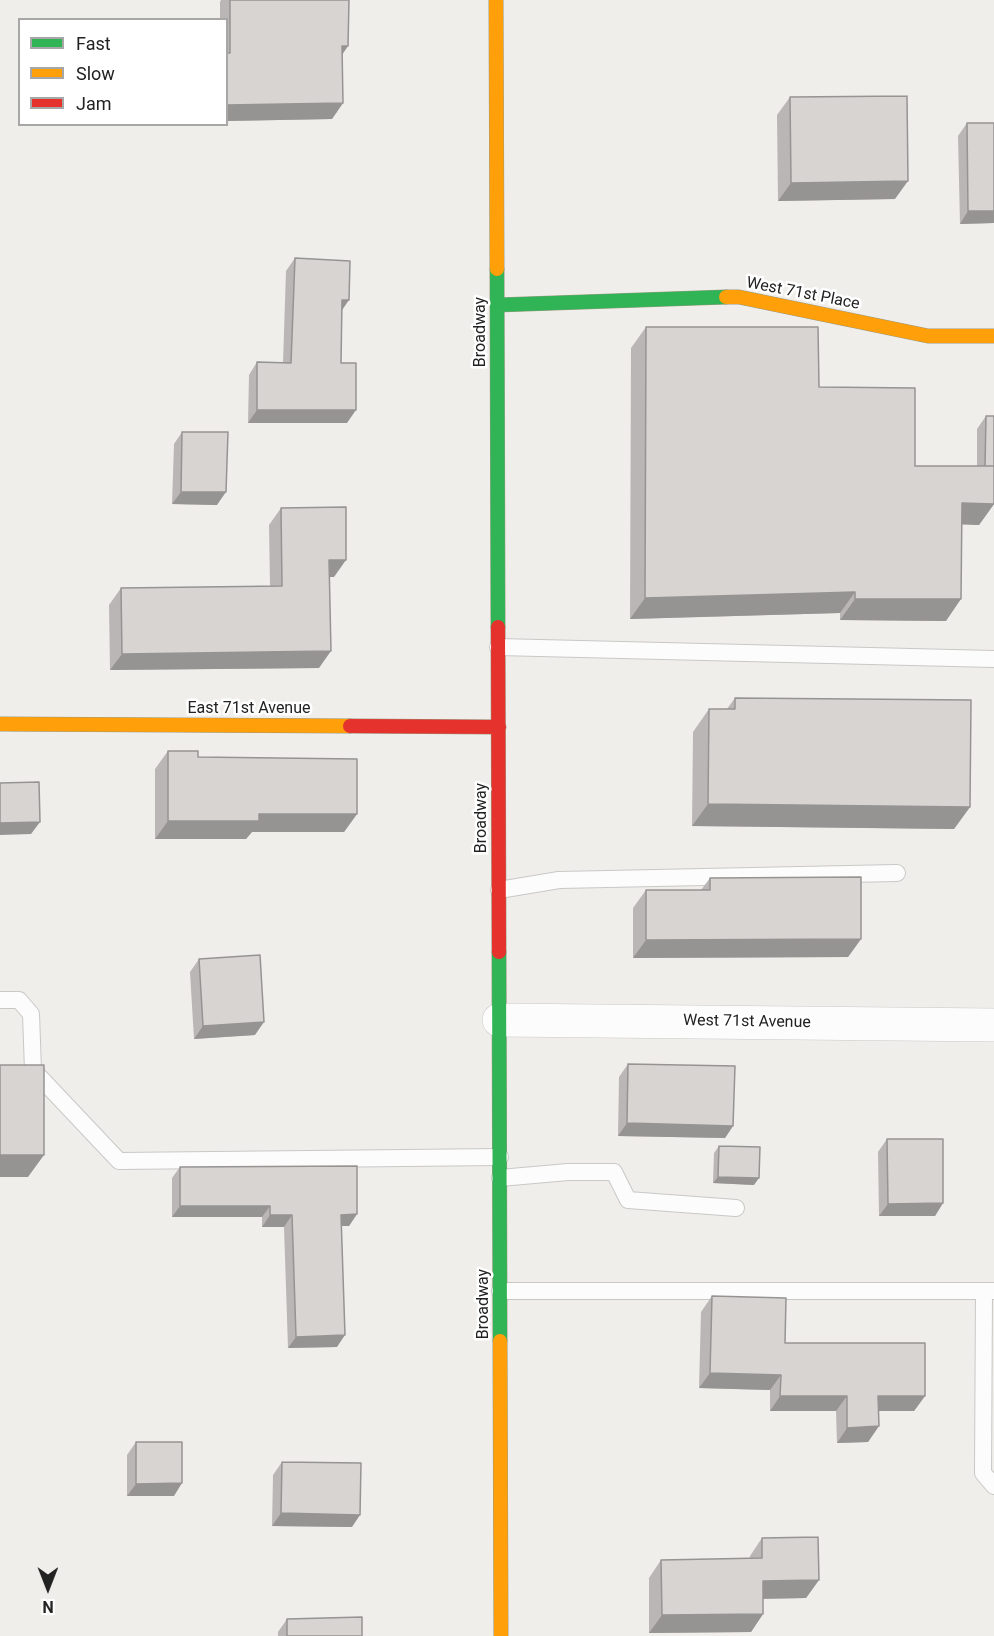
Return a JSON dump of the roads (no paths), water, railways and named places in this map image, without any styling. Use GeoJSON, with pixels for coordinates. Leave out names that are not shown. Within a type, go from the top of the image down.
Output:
{"type":"FeatureCollection","features":[{"type":"Feature","properties":{"kind":"main road","name":"Broadway"},"geometry":{"type":"LineString","coordinates":[[496,0],[501,1636]]}},
{"type":"Feature","properties":{"kind":"main road","name":"West 71st Place"},"geometry":{"type":"LineString","coordinates":[[497,305],[739,297],[928,336],[994,336]]}},
{"type":"Feature","properties":{"kind":"main road","name":"East 71st Avenue"},"geometry":{"type":"LineString","coordinates":[[0,724],[499,727]]}},
{"type":"Feature","properties":{"kind":"street","name":"West 71st Avenue"},"geometry":{"type":"LineString","coordinates":[[499,1020],[994,1025]]}},
{"type":"Feature","properties":{"kind":"lane"},"geometry":{"type":"LineString","coordinates":[[498,647],[994,659]]}},
{"type":"Feature","properties":{"kind":"lane"},"geometry":{"type":"LineString","coordinates":[[499,890],[559,880],[897,873]]}},
{"type":"Feature","properties":{"kind":"lane"},"geometry":{"type":"LineString","coordinates":[[0,1000],[19,1000],[31,1014],[27,1071],[119,1161],[500,1157]]}},
{"type":"Feature","properties":{"kind":"lane"},"geometry":{"type":"LineString","coordinates":[[500,1178],[568,1172],[614,1172],[628,1200],[736,1208]]}},
{"type":"Feature","properties":{"kind":"lane"},"geometry":{"type":"LineString","coordinates":[[500,1291],[989,1291],[983,1473],[994,1486]]}}]}
